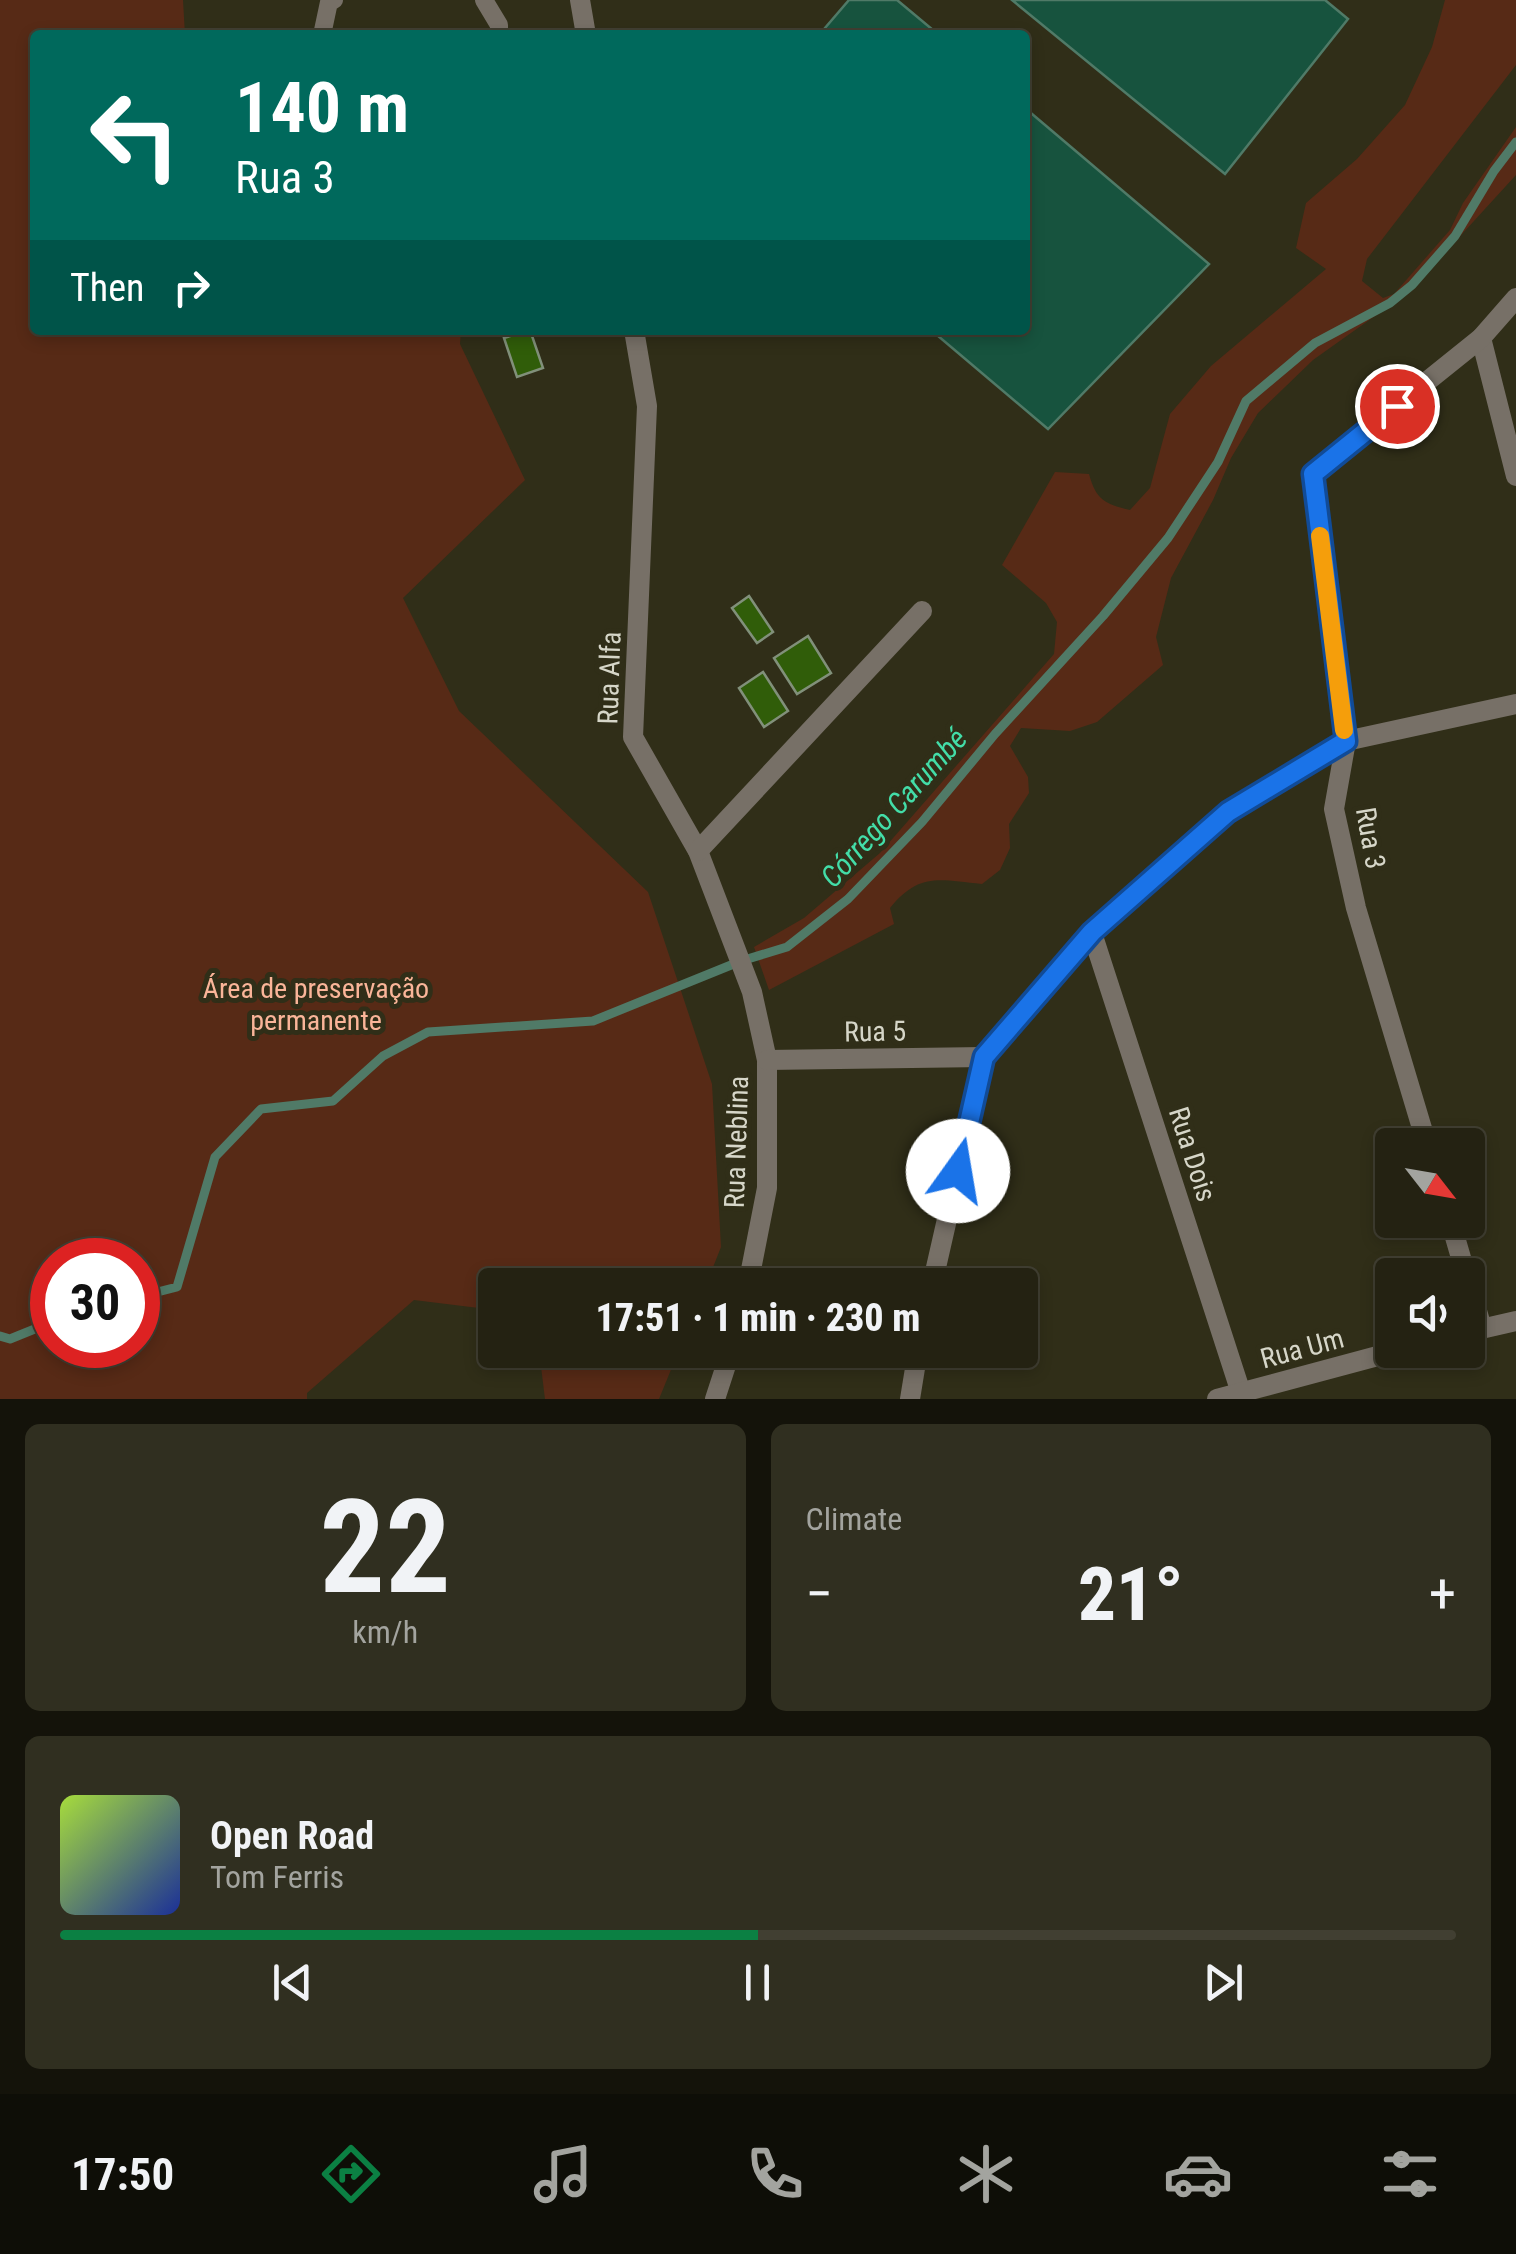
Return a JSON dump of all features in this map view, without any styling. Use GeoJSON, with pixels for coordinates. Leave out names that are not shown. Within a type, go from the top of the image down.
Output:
{"type":"FeatureCollection","features":[{"type":"Feature","properties":{"kind":"street"},"geometry":{"type":"LineString","coordinates":[[580,0],[585,30]]}},
{"type":"Feature","properties":{"kind":"street"},"geometry":{"type":"LineString","coordinates":[[1516,298],[1482,338],[1516,476]]}},
{"type":"Feature","properties":{"kind":"street","name":"Rua Alfa"},"geometry":{"type":"LineString","coordinates":[[635,335],[646,406],[633,736],[698,851],[752,992],[767,1060]]}},
{"type":"Feature","properties":{"kind":"street","name":"Rua 3"},"geometry":{"type":"LineString","coordinates":[[1422,1128],[1356,908],[1334,809],[1346,741],[1313,474],[1482,338]]}},
{"type":"Feature","properties":{"kind":"street"},"geometry":{"type":"LineString","coordinates":[[698,851],[922,611]]}},
{"type":"Feature","properties":{"kind":"street"},"geometry":{"type":"LineString","coordinates":[[936,1268],[984,1057],[1092,932],[1228,812],[1346,741],[1516,704]]}},
{"type":"Feature","properties":{"kind":"street","name":"Rua Dois"},"geometry":{"type":"LineString","coordinates":[[1092,932],[1242,1395]]}},
{"type":"Feature","properties":{"kind":"street","name":"Rua 5"},"geometry":{"type":"LineString","coordinates":[[767,1060],[984,1057]]}},
{"type":"Feature","properties":{"kind":"street","name":"Rua Neblina"},"geometry":{"type":"LineString","coordinates":[[752,1268],[768,1188],[767,1060]]}},
{"type":"Feature","properties":{"kind":"street"},"geometry":{"type":"LineString","coordinates":[[1485,1328],[1516,1321]]}},
{"type":"Feature","properties":{"kind":"street","name":"Rua Um"},"geometry":{"type":"LineString","coordinates":[[1217,1399],[1375,1357]]}},
{"type":"Feature","properties":{"kind":"street"},"geometry":{"type":"LineString","coordinates":[[716,1399],[726,1368]]}},
{"type":"Feature","properties":{"kind":"street"},"geometry":{"type":"LineString","coordinates":[[910,1399],[915,1368]]}},
{"type":"Feature","properties":{"kind":"lane"},"geometry":{"type":"LineString","coordinates":[[323,30],[329,2],[334,0]]}},
{"type":"Feature","properties":{"kind":"lane"},"geometry":{"type":"LineString","coordinates":[[484,0],[498,30]]}},
{"type":"Feature","properties":{"kind":"green space","name":"Área de preservação permanente"},"geometry":{"type":"Polygon","coordinates":[[[0,0],[183,0],[185,30],[30,30],[30,335],[461,335],[460,344],[525,480],[403,598],[459,711],[648,892],[712,1084],[721,1247],[713,1268],[478,1268],[478,1308],[414,1300],[307,1393],[307,1399],[0,1399],[0,0]]]}},
{"type":"Feature","properties":{"kind":"green space"},"geometry":{"type":"Polygon","coordinates":[[[1445,0],[1516,0],[1516,65],[1367,259],[1362,281],[1383,298],[1394,294],[1450,230],[1463,203],[1516,127],[1516,175],[1410,291],[1313,360],[1258,413],[1171,578],[1156,637],[1163,665],[1097,722],[1070,731],[1021,728],[1010,746],[1028,777],[1029,793],[1009,824],[1010,848],[1000,870],[982,884],[931,881],[911,888],[890,908],[894,924],[769,990],[754,947],[804,918],[880,853],[1054,654],[1057,622],[1046,603],[1002,565],[1055,472],[1089,474],[1103,500],[1130,510],[1150,488],[1170,414],[1211,366],[1326,269],[1296,248],[1306,203],[1357,159],[1405,105],[1432,47],[1445,0]]]}},
{"type":"Feature","properties":{"kind":"green space"},"geometry":{"type":"Polygon","coordinates":[[[541,1368],[672,1368],[659,1399],[545,1399],[541,1368]]]}},
{"type":"Feature","properties":{"kind":"shaded area"},"geometry":{"type":"Polygon","coordinates":[[[849,0],[897,0],[933,30],[823,30],[849,0]]]}},
{"type":"Feature","properties":{"kind":"shaded area"},"geometry":{"type":"Polygon","coordinates":[[[1012,0],[1325,0],[1348,19],[1225,174],[1012,0]]]}},
{"type":"Feature","properties":{"kind":"shaded area"},"geometry":{"type":"Polygon","coordinates":[[[1030,112],[1209,264],[1048,429],[937,335],[1030,335],[1030,112]]]}},
{"type":"Feature","properties":{"kind":"building"},"geometry":{"type":"Polygon","coordinates":[[[532,335],[543,368],[517,377],[504,338],[532,335]]]}},
{"type":"Feature","properties":{"kind":"building"},"geometry":{"type":"Polygon","coordinates":[[[749,596],[773,632],[757,643],[732,608],[749,596]]]}},
{"type":"Feature","properties":{"kind":"building"},"geometry":{"type":"Polygon","coordinates":[[[808,636],[831,673],[797,694],[774,658],[808,636]]]}},
{"type":"Feature","properties":{"kind":"building"},"geometry":{"type":"Polygon","coordinates":[[[763,672],[788,711],[764,727],[739,688],[763,672]]]}},
{"type":"Feature","properties":{"kind":"waterway","name":"Córrego Carumbé"},"geometry":{"type":"LineString","coordinates":[[160,1291],[177,1287],[215,1157],[261,1109],[333,1101],[383,1056],[428,1032],[593,1021],[741,961],[787,947],[848,899],[922,822],[1168,538],[1218,462],[1246,401],[1315,343],[1390,303],[1412,285],[1455,236],[1516,142]]}},
{"type":"Feature","properties":{"kind":"waterway","name":"Córrego Carumbé"},"geometry":{"type":"LineString","coordinates":[[0,1336],[10,1339],[30,1331]]}},
{"type":"Feature","properties":{"kind":"slow traffic"},"geometry":{"type":"LineString","coordinates":[[1320,536],[1344,730]]}},
{"type":"Feature","properties":{"kind":"route"},"geometry":{"type":"LineString","coordinates":[[958,1171],[984,1057],[1092,932],[1228,812],[1346,741],[1313,474],[1397,406]]}}]}
